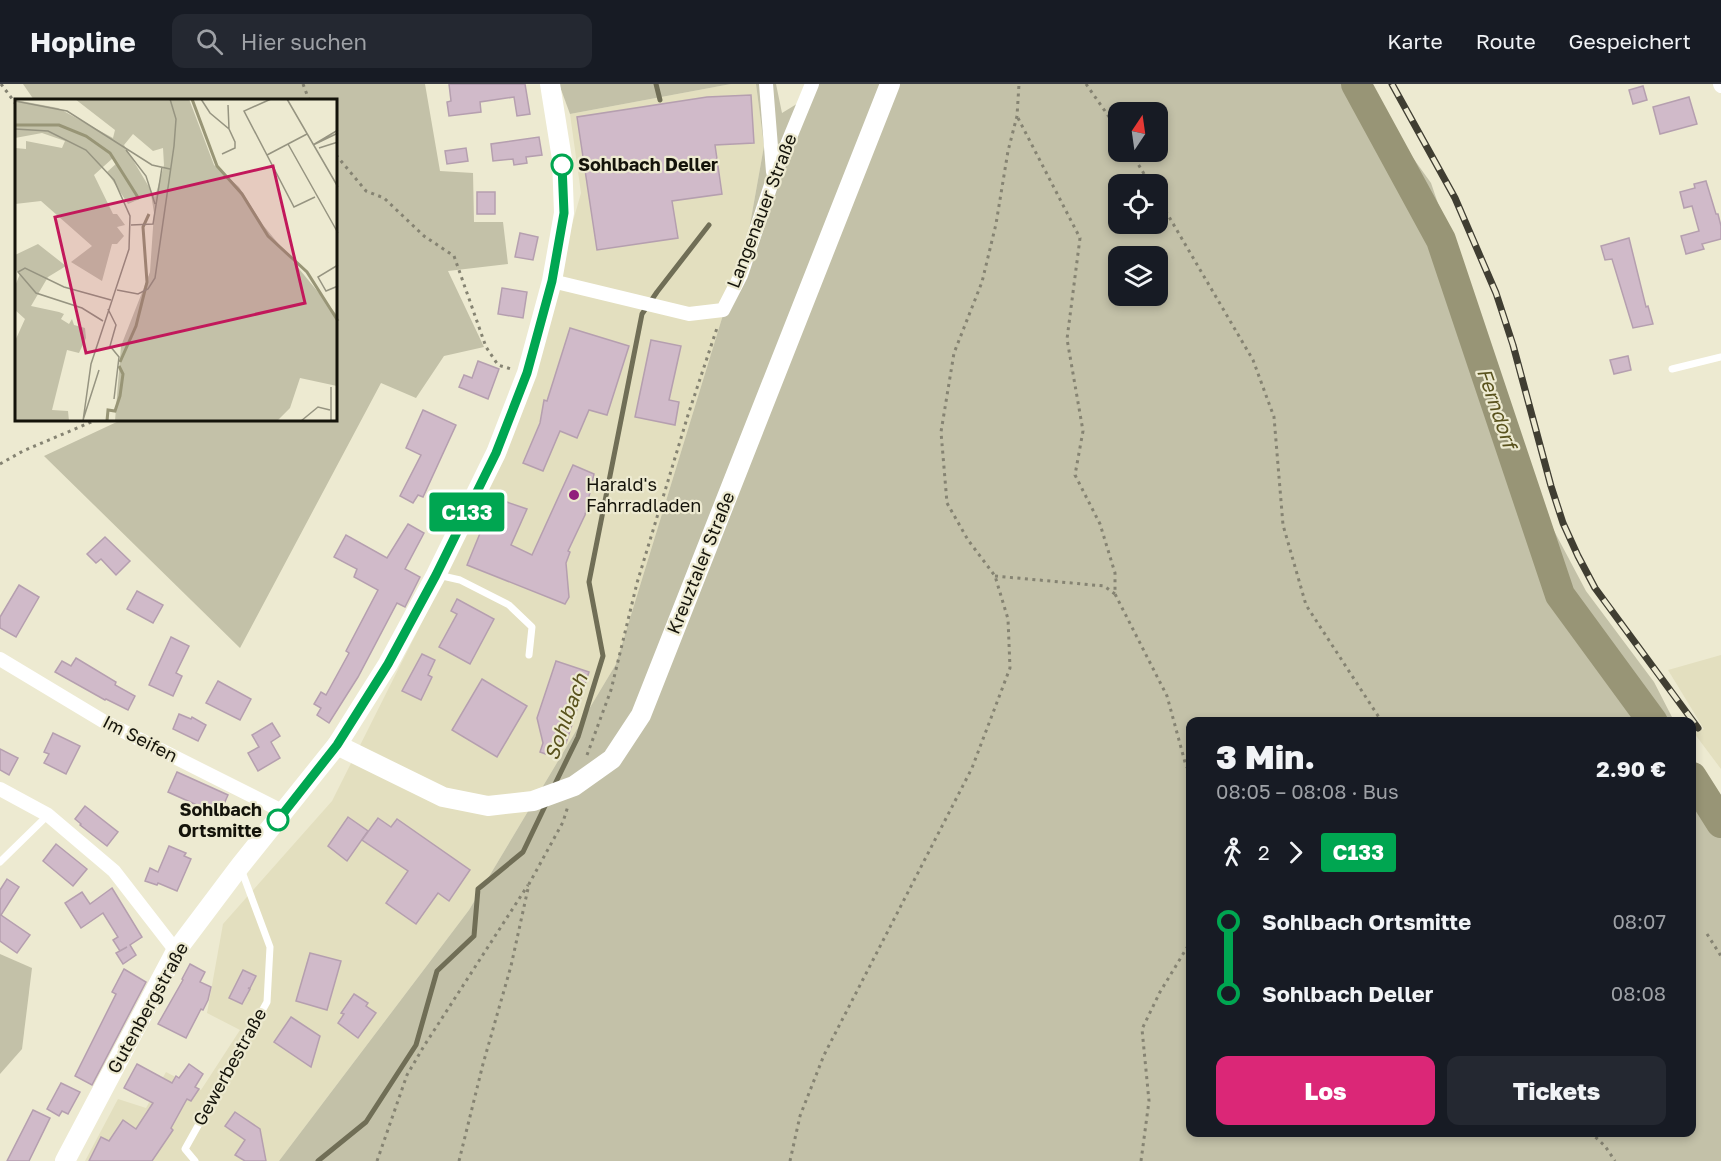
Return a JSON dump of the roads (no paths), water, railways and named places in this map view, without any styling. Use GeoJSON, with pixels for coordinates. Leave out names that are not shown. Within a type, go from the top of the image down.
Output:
{"type":"FeatureCollection","features":[{"type":"Feature","properties":{"kind":"street","name":"Gutenbergstraße"},"geometry":{"type":"LineString","coordinates":[[65,1161],[176,951],[240,866],[337,745],[388,664],[436,575],[496,453],[527,373],[552,281],[564,213],[562,159],[550,84]]}},
{"type":"Feature","properties":{"kind":"street"},"geometry":{"type":"LineString","coordinates":[[766,84],[774,176]]}},
{"type":"Feature","properties":{"kind":"street","name":"Langenauer Straße"},"geometry":{"type":"LineString","coordinates":[[552,281],[689,315],[723,310],[741,275],[774,176],[812,84]]}},
{"type":"Feature","properties":{"kind":"street","name":"Kreuztaler Straße"},"geometry":{"type":"LineString","coordinates":[[337,745],[442,797],[488,806],[533,801],[574,786],[612,759],[641,715],[890,84]]}},
{"type":"Feature","properties":{"kind":"street","name":"Im Seifen"},"geometry":{"type":"LineString","coordinates":[[0,659],[103,721],[284,812]]}},
{"type":"Feature","properties":{"kind":"street"},"geometry":{"type":"LineString","coordinates":[[0,789],[48,815],[114,871],[176,951]]}},
{"type":"Feature","properties":{"kind":"lane"},"geometry":{"type":"LineString","coordinates":[[1672,369],[1721,357]]}},
{"type":"Feature","properties":{"kind":"lane"},"geometry":{"type":"LineString","coordinates":[[436,575],[460,580],[509,605],[532,627],[530,655]]}},
{"type":"Feature","properties":{"kind":"lane"},"geometry":{"type":"LineString","coordinates":[[0,862],[48,815]]}},
{"type":"Feature","properties":{"kind":"lane","name":"Gewerbestraße"},"geometry":{"type":"LineString","coordinates":[[195,1161],[185,1149],[267,1002],[270,946],[240,866]]}},
{"type":"Feature","properties":{"kind":"waterway","name":"Sohlbach"},"geometry":{"type":"LineString","coordinates":[[656,84],[660,100]]}},
{"type":"Feature","properties":{"kind":"waterway","name":"Ferndorf"},"geometry":{"type":"LineString","coordinates":[[1356,84],[1441,240],[1560,595],[1649,717]]}},
{"type":"Feature","properties":{"kind":"waterway","name":"Sohlbach"},"geometry":{"type":"LineString","coordinates":[[553,788],[578,737],[603,656],[589,582],[642,314],[709,225]]}},
{"type":"Feature","properties":{"kind":"waterway","name":"Ferndorf"},"geometry":{"type":"LineString","coordinates":[[1696,783],[1721,823]]}},
{"type":"Feature","properties":{"kind":"waterway","name":"Sohlbach"},"geometry":{"type":"LineString","coordinates":[[318,1161],[366,1122],[416,1045],[437,971],[474,936],[478,889],[523,852],[547,802]]}},
{"type":"Feature","properties":{"kind":"railway"},"geometry":{"type":"LineString","coordinates":[[1392,84],[1455,198],[1496,293],[1513,345],[1551,486],[1563,523],[1578,556],[1595,588],[1690,717]]}},
{"type":"Feature","properties":{"kind":"place","name":"Sohlbach Deller"},"geometry":{"type":"Point","coordinates":[562,165]}},
{"type":"Feature","properties":{"kind":"place","name":"Harald's Fahrradladen"},"geometry":{"type":"Point","coordinates":[574,495]}},
{"type":"Feature","properties":{"kind":"place","name":"Sohlbach Ortsmitte"},"geometry":{"type":"Point","coordinates":[278,820]}}]}
